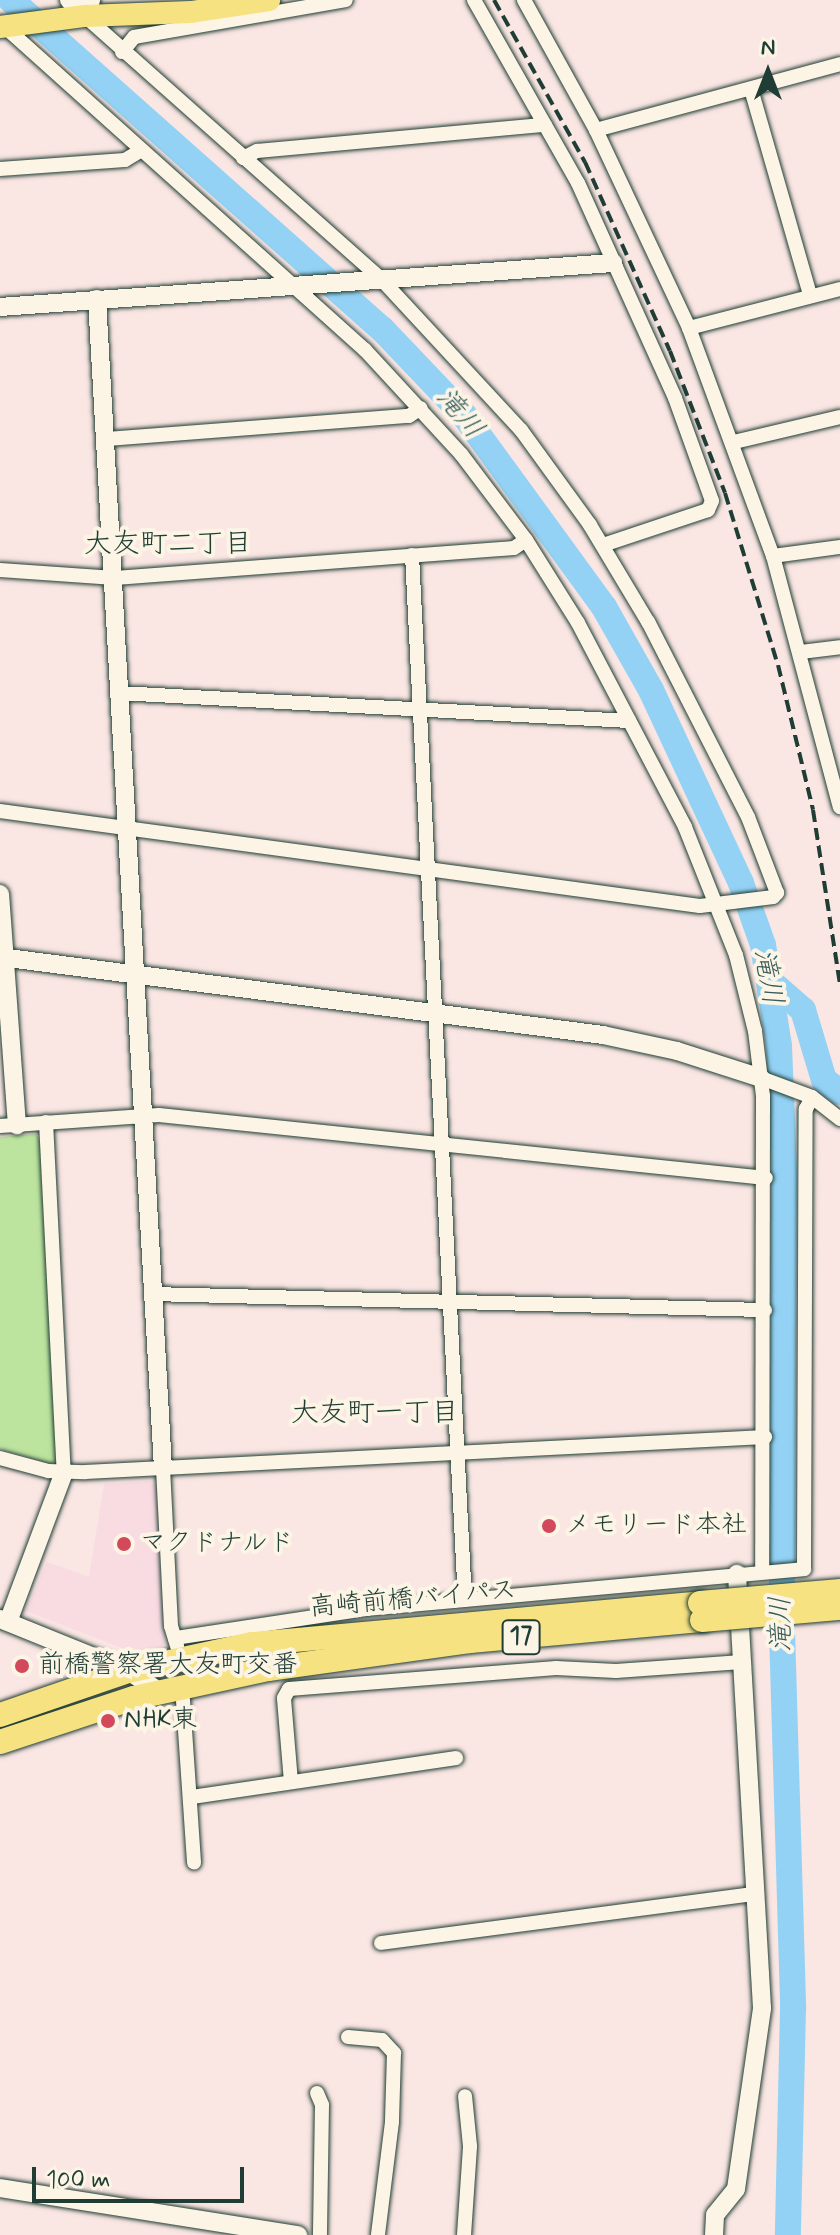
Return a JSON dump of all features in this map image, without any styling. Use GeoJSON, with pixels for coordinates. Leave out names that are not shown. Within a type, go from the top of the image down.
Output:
{"type":"FeatureCollection","features":[{"type":"Feature","properties":{"kind":"highway","name":"高崎前橋バイパス"},"geometry":{"type":"LineString","coordinates":[[0,1742],[170,1689],[442,1645],[840,1591]]}},
{"type":"Feature","properties":{"kind":"highway","name":"高崎前橋バイパス"},"geometry":{"type":"LineString","coordinates":[[0,1715],[128,1671],[178,1648],[701,1612],[840,1608]]}},
{"type":"Feature","properties":{"kind":"main road"},"geometry":{"type":"LineString","coordinates":[[6,26],[79,8],[175,0]]}},
{"type":"Feature","properties":{"kind":"main road"},"geometry":{"type":"LineString","coordinates":[[79,8],[143,16],[261,2]]}},
{"type":"Feature","properties":{"kind":"street"},"geometry":{"type":"LineString","coordinates":[[122,52],[134,37],[243,22],[346,0]]}},
{"type":"Feature","properties":{"kind":"street"},"geometry":{"type":"LineString","coordinates":[[474,0],[578,183],[675,398],[712,501],[708,510],[603,545]]}},
{"type":"Feature","properties":{"kind":"street"},"geometry":{"type":"LineString","coordinates":[[524,0],[596,130],[689,328],[734,442],[773,556],[801,652],[840,807]]}},
{"type":"Feature","properties":{"kind":"street"},"geometry":{"type":"LineString","coordinates":[[0,811],[430,871],[721,905],[773,897],[776,884],[748,817],[603,545],[487,389],[243,158],[122,52],[79,8]]}},
{"type":"Feature","properties":{"kind":"street"},"geometry":{"type":"LineString","coordinates":[[6,26],[140,151],[365,350],[421,408],[526,540],[578,623],[721,905],[752,1017],[764,1080],[766,1572]]}},
{"type":"Feature","properties":{"kind":"street"},"geometry":{"type":"LineString","coordinates":[[596,130],[840,64]]}},
{"type":"Feature","properties":{"kind":"street"},"geometry":{"type":"LineString","coordinates":[[751,89],[810,295]]}},
{"type":"Feature","properties":{"kind":"street"},"geometry":{"type":"LineString","coordinates":[[243,158],[257,151],[545,125]]}},
{"type":"Feature","properties":{"kind":"street"},"geometry":{"type":"LineString","coordinates":[[0,169],[125,160],[140,151]]}},
{"type":"Feature","properties":{"kind":"street"},"geometry":{"type":"LineString","coordinates":[[0,307],[613,263]]}},
{"type":"Feature","properties":{"kind":"street"},"geometry":{"type":"LineString","coordinates":[[689,328],[840,289]]}},
{"type":"Feature","properties":{"kind":"street"},"geometry":{"type":"LineString","coordinates":[[97,299],[115,578],[152,1294],[178,1648],[253,1623],[804,1569],[806,1109],[812,1097]]}},
{"type":"Feature","properties":{"kind":"street"},"geometry":{"type":"LineString","coordinates":[[107,439],[409,416],[421,408]]}},
{"type":"Feature","properties":{"kind":"street"},"geometry":{"type":"LineString","coordinates":[[734,442],[840,417]]}},
{"type":"Feature","properties":{"kind":"street"},"geometry":{"type":"LineString","coordinates":[[0,570],[115,578],[514,548],[526,540]]}},
{"type":"Feature","properties":{"kind":"street"},"geometry":{"type":"LineString","coordinates":[[773,556],[840,547]]}},
{"type":"Feature","properties":{"kind":"street"},"geometry":{"type":"LineString","coordinates":[[412,555],[465,1600]]}},
{"type":"Feature","properties":{"kind":"street"},"geometry":{"type":"LineString","coordinates":[[801,652],[840,647]]}},
{"type":"Feature","properties":{"kind":"street"},"geometry":{"type":"LineString","coordinates":[[119,693],[629,721]]}},
{"type":"Feature","properties":{"kind":"street"},"geometry":{"type":"LineString","coordinates":[[0,894],[8,1125],[143,1114],[766,1178]]}},
{"type":"Feature","properties":{"kind":"street"},"geometry":{"type":"LineString","coordinates":[[3,957],[435,1016],[603,1035],[677,1051],[797,1090],[812,1097],[840,1119]]}},
{"type":"Feature","properties":{"kind":"street"},"geometry":{"type":"LineString","coordinates":[[46,1122],[64,1472],[4,1620],[170,1689],[192,1797],[194,1863]]}},
{"type":"Feature","properties":{"kind":"street"},"geometry":{"type":"LineString","coordinates":[[152,1294],[450,1299],[765,1310]]}},
{"type":"Feature","properties":{"kind":"street"},"geometry":{"type":"LineString","coordinates":[[0,1458],[64,1472],[765,1437]]}},
{"type":"Feature","properties":{"kind":"street"},"geometry":{"type":"LineString","coordinates":[[714,2235],[715,2215],[736,2189],[759,2045],[737,1574]]}},
{"type":"Feature","properties":{"kind":"street"},"geometry":{"type":"LineString","coordinates":[[291,1782],[284,1698],[289,1689],[556,1668],[616,1671],[742,1662]]}},
{"type":"Feature","properties":{"kind":"street"},"geometry":{"type":"LineString","coordinates":[[192,1797],[456,1758]]}},
{"type":"Feature","properties":{"kind":"street"},"geometry":{"type":"LineString","coordinates":[[381,1943],[754,1894]]}},
{"type":"Feature","properties":{"kind":"street"},"geometry":{"type":"LineString","coordinates":[[348,2037],[382,2040],[394,2053],[392,2122],[378,2235]]}},
{"type":"Feature","properties":{"kind":"street"},"geometry":{"type":"LineString","coordinates":[[317,2093],[322,2105],[320,2235]]}},
{"type":"Feature","properties":{"kind":"street"},"geometry":{"type":"LineString","coordinates":[[464,2235],[470,2146],[465,2096]]}},
{"type":"Feature","properties":{"kind":"street"},"geometry":{"type":"LineString","coordinates":[[0,2188],[220,2230],[298,2235]]}},
{"type":"Feature","properties":{"kind":"shaded area"},"geometry":{"type":"Polygon","coordinates":[[[150,1481],[158,1488],[165,1645],[132,1652],[26,1611],[47,1562],[89,1577],[104,1484],[150,1481]]]}},
{"type":"Feature","properties":{"kind":"green space"},"geometry":{"type":"Polygon","coordinates":[[[36,1134],[41,1143],[57,1459],[51,1464],[0,1449],[0,1137],[36,1134]]]}},
{"type":"Feature","properties":{"kind":"waterway","name":"滝川"},"geometry":{"type":"LineString","coordinates":[[11,0],[382,329],[464,415],[604,607],[651,690],[741,883],[763,945],[779,1046],[784,1173],[782,1631],[793,2008],[788,2235]]}},
{"type":"Feature","properties":{"kind":"waterway"},"geometry":{"type":"LineString","coordinates":[[772,983],[803,1010],[824,1080],[840,1092]]}},
{"type":"Feature","properties":{"kind":"railway"},"geometry":{"type":"LineString","coordinates":[[494,0],[585,162],[670,351],[725,493],[778,665],[813,810],[840,985]]}},
{"type":"Feature","properties":{"kind":"place","name":"メモリード本社"},"geometry":{"type":"Point","coordinates":[549,1526]}},
{"type":"Feature","properties":{"kind":"place","name":"マクドナルド"},"geometry":{"type":"Point","coordinates":[124,1544]}},
{"type":"Feature","properties":{"kind":"place","name":"前橋警察署大友町交番"},"geometry":{"type":"Point","coordinates":[22,1666]}},
{"type":"Feature","properties":{"kind":"place","name":"NHK東"},"geometry":{"type":"Point","coordinates":[108,1721]}},
{"type":"Feature","properties":{"kind":"district","name":"大友町二丁目"},"geometry":{"type":"Point","coordinates":[168,545]}},
{"type":"Feature","properties":{"kind":"district","name":"大友町一丁目"},"geometry":{"type":"Point","coordinates":[375,1414]}}]}
